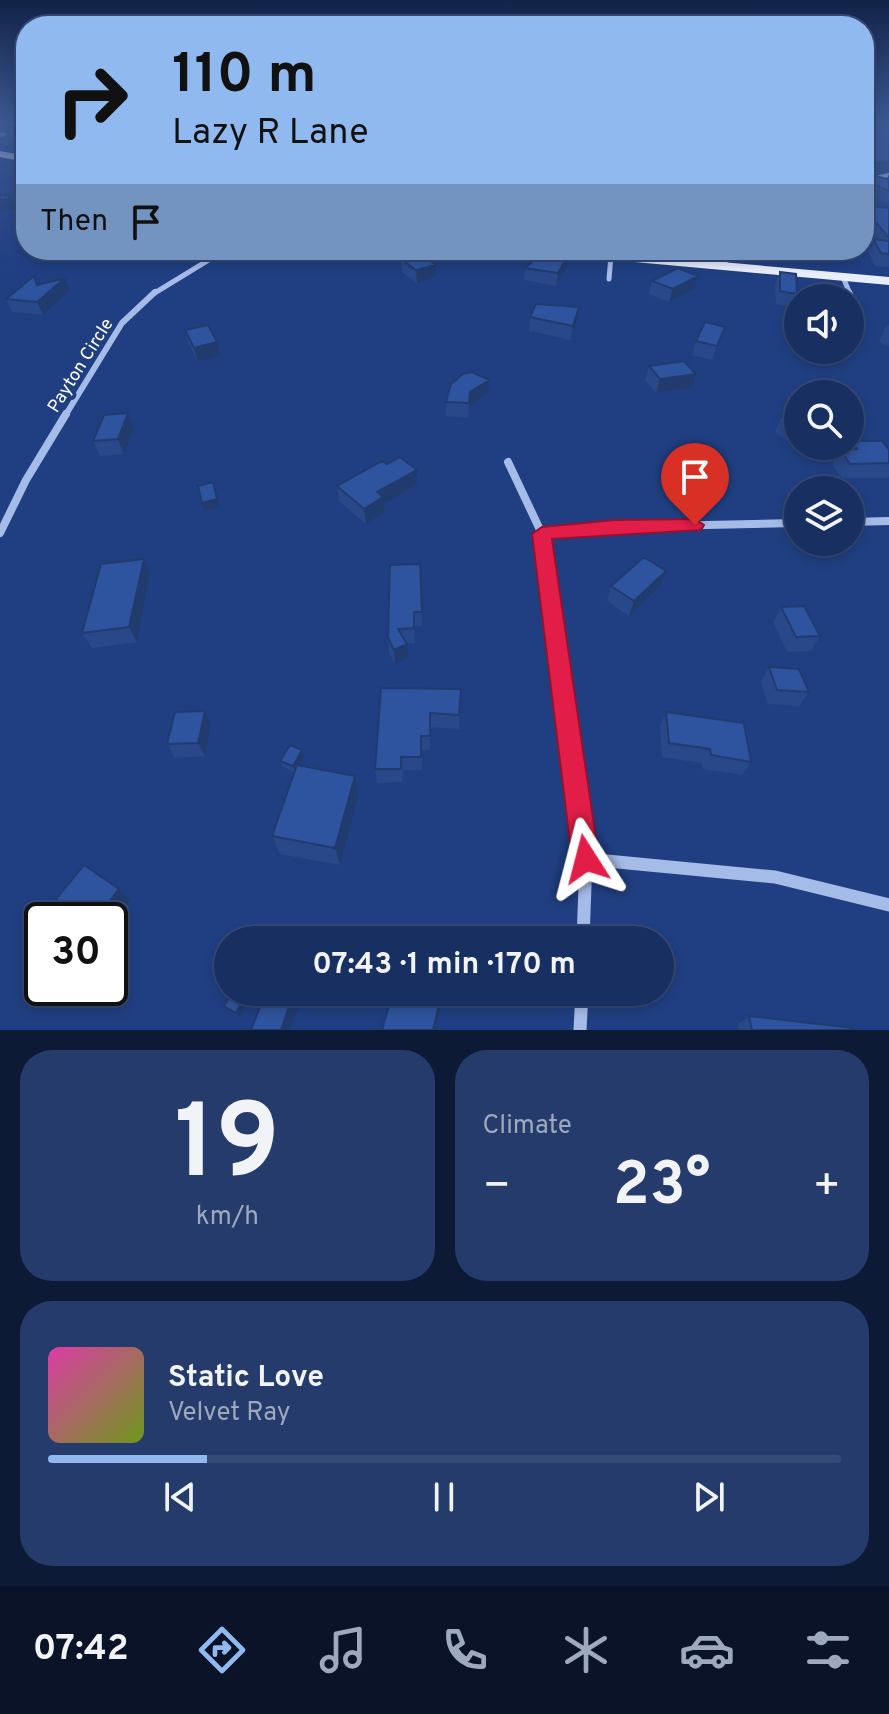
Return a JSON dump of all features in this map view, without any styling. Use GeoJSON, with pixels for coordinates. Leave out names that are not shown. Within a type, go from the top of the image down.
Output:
{"type":"FeatureCollection","features":[{"type":"Feature","properties":{"kind":"main road"},"geometry":{"type":"LineString","coordinates":[[657,260],[889,281]]}},
{"type":"Feature","properties":{"kind":"street"},"geometry":{"type":"LineString","coordinates":[[874,182],[878,184]]}},
{"type":"Feature","properties":{"kind":"street","name":"Payton Circle"},"geometry":{"type":"LineString","coordinates":[[0,533],[26,480],[122,323],[157,290],[208,260]]}},
{"type":"Feature","properties":{"kind":"street"},"geometry":{"type":"LineString","coordinates":[[609,279],[611,260]]}},
{"type":"Feature","properties":{"kind":"street"},"geometry":{"type":"LineString","coordinates":[[724,260],[726,266]]}},
{"type":"Feature","properties":{"kind":"street"},"geometry":{"type":"LineString","coordinates":[[843,277],[846,284]]}},
{"type":"Feature","properties":{"kind":"street"},"geometry":{"type":"LineString","coordinates":[[508,462],[542,534],[586,859],[584,926]]}},
{"type":"Feature","properties":{"kind":"street"},"geometry":{"type":"LineString","coordinates":[[864,522],[889,521]]}},
{"type":"Feature","properties":{"kind":"street"},"geometry":{"type":"LineString","coordinates":[[542,534],[614,527],[784,523]]}},
{"type":"Feature","properties":{"kind":"street"},"geometry":{"type":"LineString","coordinates":[[586,859],[775,877],[889,905]]}},
{"type":"Feature","properties":{"kind":"street"},"geometry":{"type":"LineString","coordinates":[[580,1030],[581,1006]]}},
{"type":"Feature","properties":{"kind":"building"},"geometry":{"type":"Polygon","coordinates":[[[874,175],[889,180],[889,191],[874,184],[874,175]]]}},
{"type":"Feature","properties":{"kind":"building"},"geometry":{"type":"Polygon","coordinates":[[[874,207],[889,208],[889,238],[874,220],[874,207]]]}},
{"type":"Feature","properties":{"kind":"building"},"geometry":{"type":"Polygon","coordinates":[[[874,239],[889,241],[889,254],[881,253],[874,239]]]}},
{"type":"Feature","properties":{"kind":"building"},"geometry":{"type":"Polygon","coordinates":[[[402,260],[429,260],[436,265],[416,270],[402,260]]]}},
{"type":"Feature","properties":{"kind":"building"},"geometry":{"type":"Polygon","coordinates":[[[534,260],[565,260],[558,273],[525,268],[534,260]]]}},
{"type":"Feature","properties":{"kind":"building"},"geometry":{"type":"Polygon","coordinates":[[[678,268],[698,276],[673,289],[652,281],[678,268]]]}},
{"type":"Feature","properties":{"kind":"building"},"geometry":{"type":"Polygon","coordinates":[[[780,272],[796,274],[796,284],[784,284],[784,292],[780,291],[780,272]]]}},
{"type":"Feature","properties":{"kind":"building"},"geometry":{"type":"Polygon","coordinates":[[[34,276],[37,285],[65,278],[37,302],[6,299],[34,276]]]}},
{"type":"Feature","properties":{"kind":"building"},"geometry":{"type":"Polygon","coordinates":[[[536,304],[579,307],[573,326],[530,317],[536,304]]]}},
{"type":"Feature","properties":{"kind":"building"},"geometry":{"type":"Polygon","coordinates":[[[705,322],[725,327],[717,346],[696,341],[705,322]]]}},
{"type":"Feature","properties":{"kind":"building"},"geometry":{"type":"Polygon","coordinates":[[[208,325],[217,342],[194,348],[185,330],[208,325]]]}},
{"type":"Feature","properties":{"kind":"building"},"geometry":{"type":"Polygon","coordinates":[[[684,361],[696,374],[660,379],[649,366],[684,361]]]}},
{"type":"Feature","properties":{"kind":"building"},"geometry":{"type":"Polygon","coordinates":[[[472,372],[489,380],[470,392],[469,403],[446,402],[451,384],[463,374],[472,372]]]}},
{"type":"Feature","properties":{"kind":"building"},"geometry":{"type":"Polygon","coordinates":[[[128,413],[118,439],[93,441],[104,415],[128,413]]]}},
{"type":"Feature","properties":{"kind":"building"},"geometry":{"type":"Polygon","coordinates":[[[864,441],[882,441],[889,450],[889,463],[850,464],[847,460],[864,460],[864,441]]]}},
{"type":"Feature","properties":{"kind":"building"},"geometry":{"type":"Polygon","coordinates":[[[400,457],[417,470],[377,492],[383,497],[364,509],[337,486],[382,461],[387,464],[400,457]]]}},
{"type":"Feature","properties":{"kind":"building"},"geometry":{"type":"Polygon","coordinates":[[[213,482],[217,499],[202,503],[198,486],[213,482]]]}},
{"type":"Feature","properties":{"kind":"building"},"geometry":{"type":"Polygon","coordinates":[[[644,557],[666,571],[634,601],[611,586],[644,557]]]}},
{"type":"Feature","properties":{"kind":"building"},"geometry":{"type":"Polygon","coordinates":[[[144,559],[129,627],[82,633],[101,564],[144,559]]]}},
{"type":"Feature","properties":{"kind":"building"},"geometry":{"type":"Polygon","coordinates":[[[420,564],[422,612],[414,612],[414,628],[398,629],[407,644],[394,650],[388,638],[390,565],[420,564]]]}},
{"type":"Feature","properties":{"kind":"building"},"geometry":{"type":"Polygon","coordinates":[[[804,606],[820,636],[796,637],[781,607],[804,606]]]}},
{"type":"Feature","properties":{"kind":"building"},"geometry":{"type":"Polygon","coordinates":[[[769,667],[799,669],[809,692],[777,690],[769,667]]]}},
{"type":"Feature","properties":{"kind":"building"},"geometry":{"type":"Polygon","coordinates":[[[381,688],[461,689],[459,715],[430,713],[430,736],[421,736],[421,757],[401,757],[401,769],[375,769],[381,688]]]}},
{"type":"Feature","properties":{"kind":"building"},"geometry":{"type":"Polygon","coordinates":[[[205,711],[198,743],[167,744],[175,712],[205,711]]]}},
{"type":"Feature","properties":{"kind":"building"},"geometry":{"type":"Polygon","coordinates":[[[666,712],[744,723],[751,762],[711,755],[710,749],[669,743],[666,712]]]}},
{"type":"Feature","properties":{"kind":"building"},"geometry":{"type":"Polygon","coordinates":[[[290,745],[302,750],[293,766],[280,761],[290,745]]]}},
{"type":"Feature","properties":{"kind":"building"},"geometry":{"type":"Polygon","coordinates":[[[297,765],[355,776],[335,848],[272,836],[297,765]]]}},
{"type":"Feature","properties":{"kind":"building"},"geometry":{"type":"Polygon","coordinates":[[[84,865],[119,889],[109,902],[60,902],[56,899],[84,865]]]}},
{"type":"Feature","properties":{"kind":"building"},"geometry":{"type":"Polygon","coordinates":[[[224,1006],[240,1006],[236,1013],[224,1006]]]}},
{"type":"Feature","properties":{"kind":"building"},"geometry":{"type":"Polygon","coordinates":[[[260,1006],[289,1006],[281,1030],[251,1030],[260,1006]]]}},
{"type":"Feature","properties":{"kind":"building"},"geometry":{"type":"Polygon","coordinates":[[[389,1006],[439,1006],[433,1030],[382,1030],[389,1006]]]}},
{"type":"Feature","properties":{"kind":"building"},"geometry":{"type":"Polygon","coordinates":[[[749,1016],[853,1028],[854,1030],[752,1030],[749,1016]]]}},
{"type":"Feature","properties":{"kind":"route"},"geometry":{"type":"LineString","coordinates":[[586,859],[574,791],[542,534],[614,527],[695,525]]}}]}
